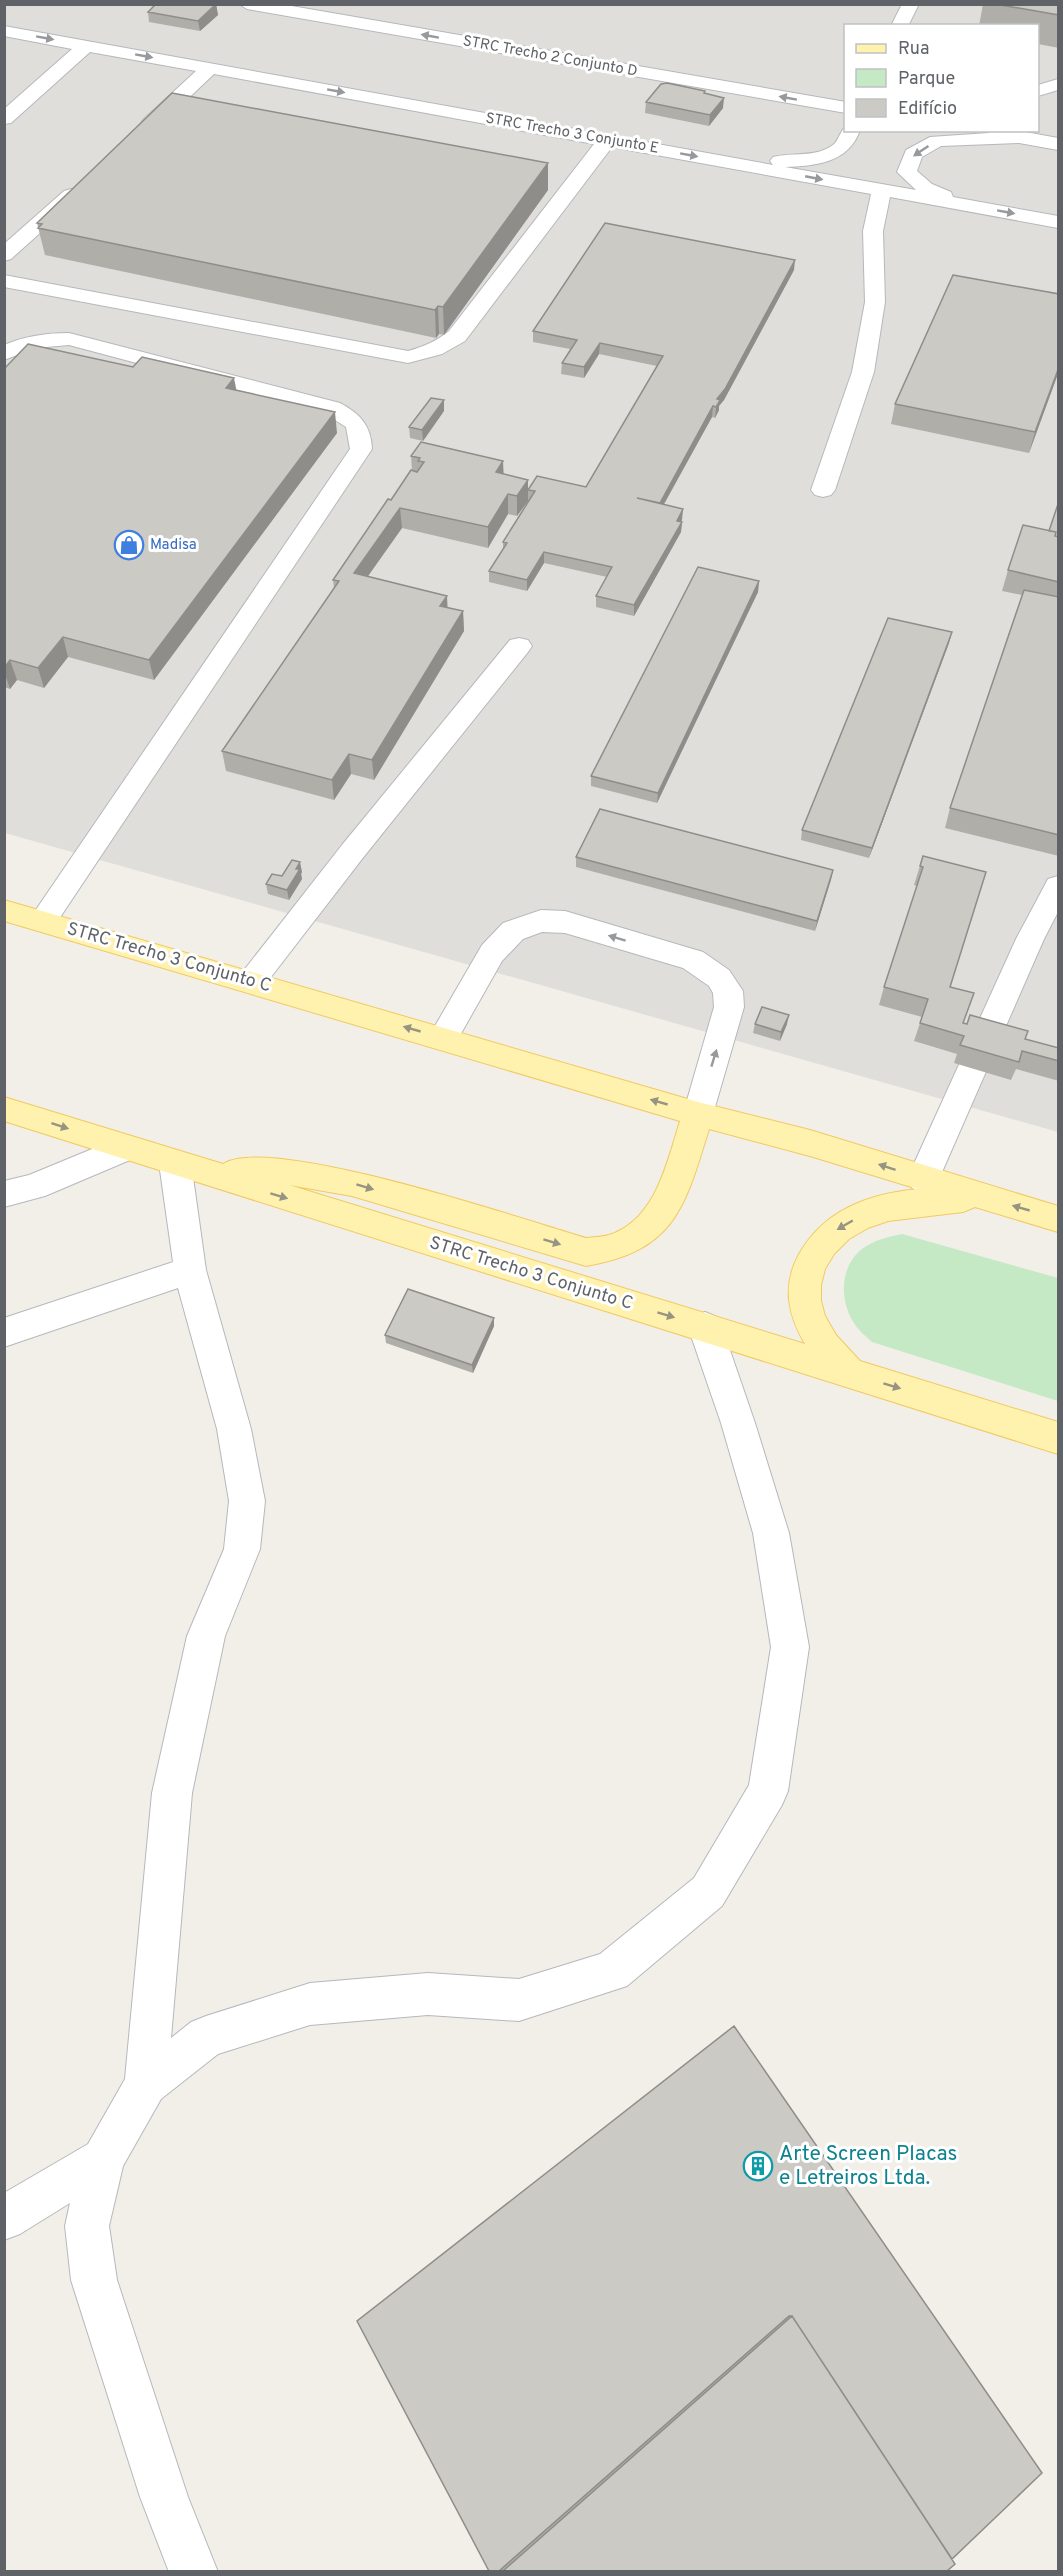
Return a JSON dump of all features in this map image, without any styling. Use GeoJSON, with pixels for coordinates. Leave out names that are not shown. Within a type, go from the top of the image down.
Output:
{"type":"FeatureCollection","features":[{"type":"Feature","properties":{"kind":"main road","name":"STRC Trecho 3 Conjunto C"},"geometry":{"type":"LineString","coordinates":[[4,910],[698,1114],[810,1143],[1059,1219]]}},
{"type":"Feature","properties":{"kind":"main road","name":"STRC Trecho 3 Conjunto C"},"geometry":{"type":"LineString","coordinates":[[4,1108],[189,1168],[1059,1438]]}},
{"type":"Feature","properties":{"kind":"main road"},"geometry":{"type":"LineString","coordinates":[[189,1168],[285,1171],[352,1183],[586,1252],[619,1246],[649,1229],[669,1200],[698,1114]]}},
{"type":"Feature","properties":{"kind":"main road"},"geometry":{"type":"LineString","coordinates":[[849,1372],[832,1356],[811,1325],[803,1294],[805,1276],[826,1239],[839,1226],[885,1208],[909,1203],[983,1197]]}},
{"type":"Feature","properties":{"kind":"street"},"geometry":{"type":"LineString","coordinates":[[346,22],[364,4]]}},
{"type":"Feature","properties":{"kind":"street"},"geometry":{"type":"LineString","coordinates":[[900,24],[911,4]]}},
{"type":"Feature","properties":{"kind":"street","name":"STRC Trecho 2 Conjunto D"},"geometry":{"type":"LineString","coordinates":[[250,5],[844,108]]}},
{"type":"Feature","properties":{"kind":"street","name":"STRC Trecho 3 Conjunto E"},"geometry":{"type":"LineString","coordinates":[[4,31],[1059,222]]}},
{"type":"Feature","properties":{"kind":"street"},"geometry":{"type":"LineString","coordinates":[[4,119],[86,46]]}},
{"type":"Feature","properties":{"kind":"street"},"geometry":{"type":"LineString","coordinates":[[133,139],[210,68]]}},
{"type":"Feature","properties":{"kind":"street"},"geometry":{"type":"LineString","coordinates":[[1039,92],[1059,84]]}},
{"type":"Feature","properties":{"kind":"street"},"geometry":{"type":"LineString","coordinates":[[715,159],[778,161],[812,159],[843,147],[848,141],[850,132]]}},
{"type":"Feature","properties":{"kind":"street"},"geometry":{"type":"LineString","coordinates":[[968,206],[925,188],[907,172],[913,154],[937,141],[1000,133],[1059,144]]}},
{"type":"Feature","properties":{"kind":"street"},"geometry":{"type":"LineString","coordinates":[[4,281],[408,357],[423,354],[443,347],[457,336],[607,140]]}},
{"type":"Feature","properties":{"kind":"street"},"geometry":{"type":"LineString","coordinates":[[4,255],[82,185]]}},
{"type":"Feature","properties":{"kind":"street"},"geometry":{"type":"LineString","coordinates":[[823,490],[862,372],[875,302],[873,231],[882,190]]}},
{"type":"Feature","properties":{"kind":"street"},"geometry":{"type":"LineString","coordinates":[[4,354],[18,345],[42,339],[69,339],[332,408],[350,418],[361,432],[362,449],[43,921]]}},
{"type":"Feature","properties":{"kind":"street"},"geometry":{"type":"LineString","coordinates":[[251,982],[352,852],[519,646]]}},
{"type":"Feature","properties":{"kind":"street"},"geometry":{"type":"LineString","coordinates":[[923,1179],[1030,939],[1059,886]]}},
{"type":"Feature","properties":{"kind":"street"},"geometry":{"type":"LineString","coordinates":[[443,1038],[492,953],[513,931],[541,921],[565,922],[693,960],[718,978],[728,991],[729,1007],[698,1114]]}},
{"type":"Feature","properties":{"kind":"street"},"geometry":{"type":"LineString","coordinates":[[4,1194],[34,1187],[126,1148]]}},
{"type":"Feature","properties":{"kind":"street"},"geometry":{"type":"LineString","coordinates":[[146,2084],[172,1793],[206,1636],[242,1549],[247,1501],[234,1429],[190,1270],[189,1168]]}},
{"type":"Feature","properties":{"kind":"street"},"geometry":{"type":"LineString","coordinates":[[4,1333],[190,1270]]}},
{"type":"Feature","properties":{"kind":"street"},"geometry":{"type":"LineString","coordinates":[[194,2571],[164,2497],[94,2280],[87,2226],[103,2159],[146,2084],[206,2037],[310,2004],[428,1994],[519,2000],[612,1971],[708,1892],[768,1791],[790,1647],[771,1533],[738,1423],[705,1327]]}},
{"type":"Feature","properties":{"kind":"street"},"geometry":{"type":"LineString","coordinates":[[4,2218],[103,2159]]}},
{"type":"Feature","properties":{"kind":"shaded area"},"geometry":{"type":"Polygon","coordinates":[[[4,5],[1058,5],[1058,1132],[5,833],[4,5]]]}},
{"type":"Feature","properties":{"kind":"green space"},"geometry":{"type":"Polygon","coordinates":[[[902,1234],[1058,1278],[1058,1401],[872,1342],[859,1330],[850,1317],[844,1296],[849,1265],[854,1257],[867,1246],[881,1239],[902,1234]]]}},
{"type":"Feature","properties":{"kind":"building"},"geometry":{"type":"Polygon","coordinates":[[[156,4],[216,4],[198,21],[148,12],[156,4]]]}},
{"type":"Feature","properties":{"kind":"building"},"geometry":{"type":"Polygon","coordinates":[[[995,4],[1059,4],[1059,15],[995,4]]]}},
{"type":"Feature","properties":{"kind":"building"},"geometry":{"type":"Polygon","coordinates":[[[667,83],[705,91],[704,93],[724,98],[710,115],[646,102],[661,84],[667,83]]]}},
{"type":"Feature","properties":{"kind":"building"},"geometry":{"type":"Polygon","coordinates":[[[172,93],[548,163],[443,307],[438,306],[435,310],[38,228],[42,224],[37,223],[172,93]]]}},
{"type":"Feature","properties":{"kind":"building"},"geometry":{"type":"Polygon","coordinates":[[[605,223],[795,260],[725,389],[717,399],[720,400],[716,407],[713,406],[660,503],[637,498],[683,509],[677,521],[682,522],[634,605],[596,596],[612,567],[544,552],[527,580],[489,571],[507,543],[503,542],[535,491],[528,490],[537,476],[586,487],[663,356],[600,343],[584,367],[562,363],[577,340],[533,331],[605,223]]]}},
{"type":"Feature","properties":{"kind":"building"},"geometry":{"type":"Polygon","coordinates":[[[953,275],[1059,294],[1059,367],[1035,432],[895,404],[953,275]]]}},
{"type":"Feature","properties":{"kind":"building","name":"Madisa"},"geometry":{"type":"Polygon","coordinates":[[[28,344],[133,367],[142,357],[234,378],[226,388],[335,412],[149,660],[63,637],[38,668],[10,660],[4,668],[4,369],[28,344]]]}},
{"type":"Feature","properties":{"kind":"building"},"geometry":{"type":"Polygon","coordinates":[[[431,398],[444,400],[422,430],[409,427],[431,398]]]}},
{"type":"Feature","properties":{"kind":"building"},"geometry":{"type":"Polygon","coordinates":[[[421,442],[503,461],[496,472],[528,480],[517,496],[508,494],[488,527],[400,508],[354,573],[447,596],[440,606],[463,611],[372,760],[349,754],[332,780],[222,751],[339,581],[333,580],[388,499],[391,500],[411,470],[417,472],[424,462],[418,461],[420,458],[411,456],[421,442]]]}},
{"type":"Feature","properties":{"kind":"building"},"geometry":{"type":"Polygon","coordinates":[[[1059,501],[1059,537],[1055,536],[1056,532],[1049,531],[1059,501]]]}},
{"type":"Feature","properties":{"kind":"building"},"geometry":{"type":"Polygon","coordinates":[[[1023,525],[1056,532],[1055,536],[1059,537],[1059,582],[1008,570],[1023,525]]]}},
{"type":"Feature","properties":{"kind":"building"},"geometry":{"type":"Polygon","coordinates":[[[698,567],[759,581],[658,793],[591,776],[698,567]]]}},
{"type":"Feature","properties":{"kind":"building"},"geometry":{"type":"Polygon","coordinates":[[[1024,590],[1059,597],[1059,835],[950,808],[1024,590]]]}},
{"type":"Feature","properties":{"kind":"building"},"geometry":{"type":"Polygon","coordinates":[[[888,618],[952,632],[872,848],[802,830],[888,618]]]}},
{"type":"Feature","properties":{"kind":"building"},"geometry":{"type":"Polygon","coordinates":[[[600,809],[833,870],[817,921],[576,857],[600,809]]]}},
{"type":"Feature","properties":{"kind":"building"},"geometry":{"type":"Polygon","coordinates":[[[923,856],[986,872],[950,987],[974,993],[963,1023],[967,1024],[970,1015],[1028,1031],[1025,1039],[1059,1048],[1059,1061],[1022,1051],[1019,1062],[960,1045],[964,1036],[920,1023],[928,999],[884,987],[923,867],[920,866],[923,856]]]}},
{"type":"Feature","properties":{"kind":"building"},"geometry":{"type":"Polygon","coordinates":[[[292,860],[300,862],[296,869],[300,869],[287,890],[266,884],[272,874],[282,876],[292,860]]]}},
{"type":"Feature","properties":{"kind":"building"},"geometry":{"type":"Polygon","coordinates":[[[762,1007],[789,1015],[781,1032],[755,1024],[762,1007]]]}},
{"type":"Feature","properties":{"kind":"building"},"geometry":{"type":"Polygon","coordinates":[[[408,1289],[494,1318],[472,1365],[385,1335],[408,1289]]]}},
{"type":"Feature","properties":{"kind":"building"},"geometry":{"type":"Polygon","coordinates":[[[734,2026],[1042,2473],[952,2559],[792,2316],[789,2316],[499,2571],[489,2571],[357,2321],[734,2026]]]}},
{"type":"Feature","properties":{"kind":"building"},"geometry":{"type":"Polygon","coordinates":[[[792,2316],[955,2564],[947,2571],[503,2571],[792,2316]]]}},
{"type":"Feature","properties":{"kind":"place","name":"Madisa"},"geometry":{"type":"Point","coordinates":[129,545]}},
{"type":"Feature","properties":{"kind":"place","name":"Arte Screen Placas e Letreiros Ltda."},"geometry":{"type":"Point","coordinates":[758,2166]}}]}
